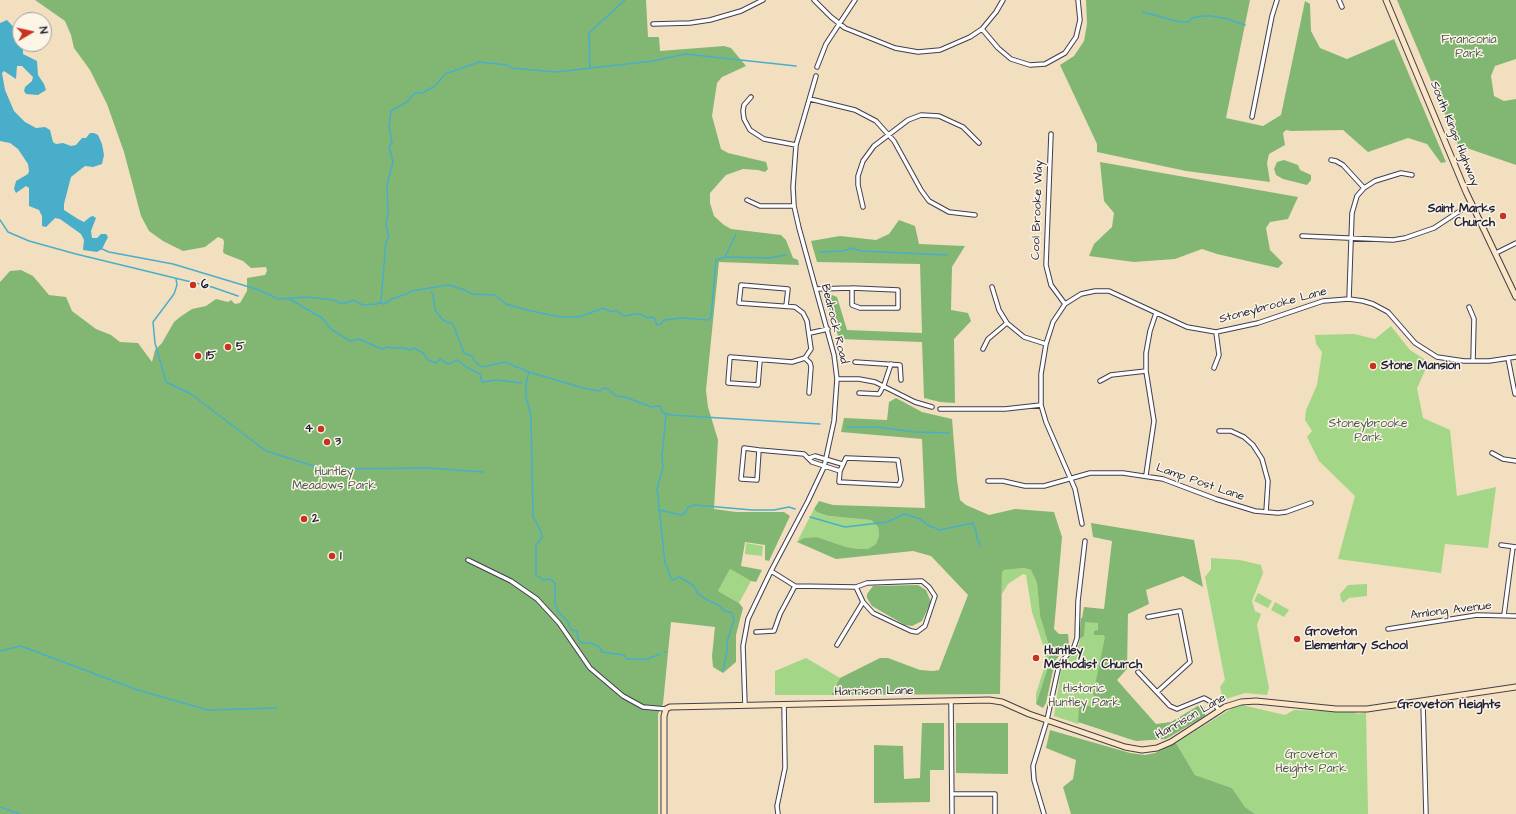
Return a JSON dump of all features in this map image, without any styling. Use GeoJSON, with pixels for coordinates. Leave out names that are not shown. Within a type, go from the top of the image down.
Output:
{"type":"FeatureCollection","features":[{"type":"Feature","properties":{"kind":"street"},"geometry":{"type":"LineString","coordinates":[[653,24],[690,23],[710,20],[741,11],[763,0]]}},
{"type":"Feature","properties":{"kind":"street"},"geometry":{"type":"LineString","coordinates":[[814,0],[839,24],[849,30],[895,48],[918,52],[952,46],[982,29],[1003,0]]}},
{"type":"Feature","properties":{"kind":"street"},"geometry":{"type":"LineString","coordinates":[[817,67],[821,53],[855,0]]}},
{"type":"Feature","properties":{"kind":"street"},"geometry":{"type":"LineString","coordinates":[[982,29],[998,48],[1011,59],[1030,65],[1045,64],[1056,60],[1065,53],[1076,37],[1080,20],[1078,0]]}},
{"type":"Feature","properties":{"kind":"street"},"geometry":{"type":"LineString","coordinates":[[1252,117],[1272,16],[1277,0]]}},
{"type":"Feature","properties":{"kind":"street"},"geometry":{"type":"LineString","coordinates":[[1339,0],[1342,7]]}},
{"type":"Feature","properties":{"kind":"street","name":"South Kings Highway"},"geometry":{"type":"LineString","coordinates":[[1386,0],[1472,204],[1516,297]]}},
{"type":"Feature","properties":{"kind":"street","name":"Bedrock Road"},"geometry":{"type":"LineString","coordinates":[[745,705],[745,633],[751,610],[808,501],[824,467],[834,421],[837,379],[834,355],[794,206],[793,176],[796,145],[816,76]]}},
{"type":"Feature","properties":{"kind":"street"},"geometry":{"type":"LineString","coordinates":[[751,97],[744,105],[742,111],[744,119],[750,130],[764,139],[796,145]]}},
{"type":"Feature","properties":{"kind":"street"},"geometry":{"type":"LineString","coordinates":[[810,98],[864,114],[881,125],[896,144],[921,190],[930,201],[949,212],[975,215]]}},
{"type":"Feature","properties":{"kind":"street"},"geometry":{"type":"LineString","coordinates":[[863,207],[858,185],[859,169],[870,150],[911,118],[921,115],[931,115],[959,124],[978,143]]}},
{"type":"Feature","properties":{"kind":"street","name":"Cool Brooke Way"},"geometry":{"type":"LineString","coordinates":[[1051,134],[1046,265],[1051,285],[1065,304]]}},
{"type":"Feature","properties":{"kind":"street"},"geometry":{"type":"LineString","coordinates":[[1331,160],[1343,165],[1364,188]]}},
{"type":"Feature","properties":{"kind":"street"},"geometry":{"type":"LineString","coordinates":[[1349,299],[1353,207],[1357,196],[1364,188],[1375,181],[1395,174],[1404,173],[1412,175]]}},
{"type":"Feature","properties":{"kind":"street"},"geometry":{"type":"LineString","coordinates":[[747,200],[760,206],[794,206]]}},
{"type":"Feature","properties":{"kind":"street"},"geometry":{"type":"LineString","coordinates":[[1302,236],[1393,240],[1415,236],[1434,228],[1472,204]]}},
{"type":"Feature","properties":{"kind":"street"},"geometry":{"type":"LineString","coordinates":[[1496,253],[1516,243]]}},
{"type":"Feature","properties":{"kind":"street"},"geometry":{"type":"LineString","coordinates":[[760,360],[758,385],[728,383],[730,358],[792,362],[805,358],[811,349],[810,333],[803,313],[796,307],[739,303],[741,285],[788,289],[786,306]]}},
{"type":"Feature","properties":{"kind":"street"},"geometry":{"type":"LineString","coordinates":[[992,287],[999,310],[1007,323],[1024,337],[1046,344]]}},
{"type":"Feature","properties":{"kind":"street"},"geometry":{"type":"LineString","coordinates":[[816,289],[852,288],[898,290],[898,308],[860,308],[852,305],[852,288]]}},
{"type":"Feature","properties":{"kind":"street","name":"Stoneybrooke Lane"},"geometry":{"type":"LineString","coordinates":[[1082,524],[1071,478],[1049,430],[1041,405],[1041,374],[1046,344],[1053,322],[1065,304],[1081,294],[1104,291],[1124,297],[1156,314],[1187,327],[1216,332],[1258,323],[1323,301],[1349,299],[1363,301],[1383,308],[1394,318],[1414,343],[1428,353],[1445,359],[1473,361],[1516,357]]}},
{"type":"Feature","properties":{"kind":"street"},"geometry":{"type":"LineString","coordinates":[[1469,307],[1472,311],[1474,319],[1473,361]]}},
{"type":"Feature","properties":{"kind":"street"},"geometry":{"type":"LineString","coordinates":[[1146,475],[1154,421],[1146,372],[1148,340],[1156,314]]}},
{"type":"Feature","properties":{"kind":"street"},"geometry":{"type":"LineString","coordinates":[[983,349],[988,339],[1007,323]]}},
{"type":"Feature","properties":{"kind":"street"},"geometry":{"type":"LineString","coordinates":[[810,333],[828,329]]}},
{"type":"Feature","properties":{"kind":"street"},"geometry":{"type":"LineString","coordinates":[[1214,368],[1219,355],[1216,332]]}},
{"type":"Feature","properties":{"kind":"street"},"geometry":{"type":"LineString","coordinates":[[805,358],[810,363],[809,393]]}},
{"type":"Feature","properties":{"kind":"street"},"geometry":{"type":"LineString","coordinates":[[1508,358],[1515,394]]}},
{"type":"Feature","properties":{"kind":"street"},"geometry":{"type":"LineString","coordinates":[[855,362],[900,364],[901,380]]}},
{"type":"Feature","properties":{"kind":"street"},"geometry":{"type":"LineString","coordinates":[[859,393],[878,394],[884,386],[891,364]]}},
{"type":"Feature","properties":{"kind":"street"},"geometry":{"type":"LineString","coordinates":[[1100,381],[1111,375],[1146,372]]}},
{"type":"Feature","properties":{"kind":"street"},"geometry":{"type":"LineString","coordinates":[[837,379],[859,379],[884,386],[915,402],[932,407]]}},
{"type":"Feature","properties":{"kind":"street"},"geometry":{"type":"LineString","coordinates":[[940,409],[1005,410],[1041,405]]}},
{"type":"Feature","properties":{"kind":"street"},"geometry":{"type":"LineString","coordinates":[[1219,431],[1231,431],[1244,437],[1253,445],[1262,459],[1268,481],[1266,512]]}},
{"type":"Feature","properties":{"kind":"street"},"geometry":{"type":"LineString","coordinates":[[759,450],[757,480],[741,479],[744,448],[804,454],[812,462],[840,471]]}},
{"type":"Feature","properties":{"kind":"street"},"geometry":{"type":"LineString","coordinates":[[1492,453],[1503,459],[1516,461]]}},
{"type":"Feature","properties":{"kind":"street"},"geometry":{"type":"LineString","coordinates":[[809,458],[815,456],[842,464]]}},
{"type":"Feature","properties":{"kind":"street"},"geometry":{"type":"LineString","coordinates":[[846,458],[898,460],[901,480],[899,485],[839,482],[840,471],[846,458]]}},
{"type":"Feature","properties":{"kind":"street","name":"Lamp Post Lane"},"geometry":{"type":"LineString","coordinates":[[988,481],[1003,481],[1031,487],[1050,485],[1084,474],[1099,472],[1146,475],[1178,484],[1239,507],[1266,512],[1286,512],[1311,503]]}},
{"type":"Feature","properties":{"kind":"street"},"geometry":{"type":"LineString","coordinates":[[1044,814],[1034,780],[1033,769],[1047,720],[1059,665],[1074,647],[1077,638],[1078,600],[1086,541]]}},
{"type":"Feature","properties":{"kind":"street"},"geometry":{"type":"LineString","coordinates":[[1501,545],[1514,547],[1504,615]]}},
{"type":"Feature","properties":{"kind":"street"},"geometry":{"type":"LineString","coordinates":[[468,560],[511,581],[537,599],[559,623],[590,668],[623,696],[643,707],[666,710],[664,720],[664,814]]}},
{"type":"Feature","properties":{"kind":"street"},"geometry":{"type":"LineString","coordinates":[[771,571],[794,586],[856,587],[867,583],[922,581],[929,587],[935,596],[925,626],[917,632],[911,631],[874,613],[863,602],[856,587]]}},
{"type":"Feature","properties":{"kind":"street"},"geometry":{"type":"LineString","coordinates":[[756,632],[774,631],[780,614],[794,586]]}},
{"type":"Feature","properties":{"kind":"street"},"geometry":{"type":"LineString","coordinates":[[837,645],[863,602]]}},
{"type":"Feature","properties":{"kind":"street"},"geometry":{"type":"LineString","coordinates":[[1148,617],[1180,611],[1190,662],[1157,692]]}},
{"type":"Feature","properties":{"kind":"street","name":"Amlong Avenue"},"geometry":{"type":"LineString","coordinates":[[1388,629],[1477,615],[1516,616]]}},
{"type":"Feature","properties":{"kind":"street"},"geometry":{"type":"LineString","coordinates":[[1138,672],[1170,706],[1177,709],[1204,698],[1213,703],[1220,711]]}},
{"type":"Feature","properties":{"kind":"street","name":"Harrison Lane"},"geometry":{"type":"LineString","coordinates":[[666,710],[673,707],[745,705],[995,701],[1125,747],[1147,750],[1171,742],[1233,704],[1248,701],[1349,710],[1383,708],[1516,687]]}},
{"type":"Feature","properties":{"kind":"street"},"geometry":{"type":"LineString","coordinates":[[951,701],[952,814]]}},
{"type":"Feature","properties":{"kind":"street"},"geometry":{"type":"LineString","coordinates":[[1423,702],[1426,814]]}},
{"type":"Feature","properties":{"kind":"street"},"geometry":{"type":"LineString","coordinates":[[778,814],[777,806],[785,768],[784,704]]}},
{"type":"Feature","properties":{"kind":"street"},"geometry":{"type":"LineString","coordinates":[[952,794],[994,794],[995,814]]}},
{"type":"Feature","properties":{"kind":"green space","name":"Huntley Meadows Park"},"geometry":{"type":"Polygon","coordinates":[[[35,0],[646,0],[648,37],[659,37],[660,51],[724,46],[731,48],[746,66],[722,77],[717,83],[712,116],[721,149],[728,153],[766,162],[768,169],[765,172],[743,169],[726,175],[710,193],[710,203],[714,216],[731,229],[781,235],[786,240],[793,258],[798,260],[799,265],[719,262],[706,390],[708,407],[718,440],[714,509],[736,512],[784,512],[790,516],[769,561],[765,560],[765,545],[745,542],[741,566],[762,570],[756,582],[751,581],[730,569],[718,591],[739,603],[743,608],[736,635],[736,662],[723,673],[713,667],[712,656],[715,627],[671,622],[663,704],[658,714],[658,814],[0,814],[0,282],[10,271],[21,270],[33,276],[49,295],[66,297],[72,311],[96,329],[111,335],[120,342],[138,343],[152,362],[155,350],[162,343],[174,322],[180,317],[192,309],[206,306],[216,299],[228,302],[231,300],[235,304],[240,303],[247,291],[247,278],[265,275],[267,271],[266,267],[251,268],[243,261],[225,254],[223,252],[223,239],[218,237],[205,247],[183,251],[163,241],[149,231],[141,216],[124,152],[107,104],[90,70],[74,48],[71,35],[65,21],[35,0]]]}},
{"type":"Feature","properties":{"kind":"green space"},"geometry":{"type":"Polygon","coordinates":[[[1086,0],[1250,0],[1226,118],[1263,126],[1281,115],[1305,1],[1310,4],[1311,31],[1320,48],[1347,59],[1394,39],[1446,162],[1441,163],[1427,144],[1408,138],[1368,152],[1343,130],[1286,130],[1283,133],[1285,145],[1269,154],[1267,163],[1270,182],[1186,171],[1097,152],[1097,144],[1060,65],[1074,56],[1084,41],[1087,24],[1086,0]]]}},
{"type":"Feature","properties":{"kind":"green space","name":"Franconia Park"},"geometry":{"type":"Polygon","coordinates":[[[1397,0],[1516,0],[1516,59],[1495,66],[1491,76],[1494,96],[1504,101],[1516,99],[1516,165],[1458,145],[1397,0]]]}},
{"type":"Feature","properties":{"kind":"green space"},"geometry":{"type":"Polygon","coordinates":[[[1284,160],[1298,165],[1300,170],[1311,175],[1311,180],[1307,185],[1283,179],[1276,175],[1274,169],[1277,162],[1284,160]]]}},
{"type":"Feature","properties":{"kind":"green space"},"geometry":{"type":"Polygon","coordinates":[[[1100,162],[1298,197],[1288,219],[1270,222],[1266,228],[1270,250],[1283,263],[1278,268],[1217,254],[1202,249],[1175,259],[1134,262],[1089,256],[1094,244],[1112,227],[1114,213],[1104,201],[1100,162]]]}},
{"type":"Feature","properties":{"kind":"green space"},"geometry":{"type":"Polygon","coordinates":[[[899,220],[915,226],[919,244],[965,246],[952,267],[951,310],[968,313],[971,321],[954,339],[955,403],[940,402],[924,398],[922,342],[839,339],[826,298],[832,295],[837,297],[847,330],[922,333],[920,264],[817,262],[811,241],[840,236],[876,240],[889,234],[899,220]]]}},
{"type":"Feature","properties":{"kind":"green space","name":"Stoneybrooke Park"},"geometry":{"type":"Polygon","coordinates":[[[1391,326],[1410,350],[1429,362],[1417,388],[1423,418],[1450,430],[1457,496],[1496,487],[1488,548],[1445,544],[1441,573],[1338,559],[1355,496],[1319,461],[1307,437],[1312,431],[1305,420],[1306,410],[1317,385],[1322,352],[1316,344],[1315,335],[1354,334],[1375,339],[1391,326]]]}},
{"type":"Feature","properties":{"kind":"green space"},"geometry":{"type":"Polygon","coordinates":[[[896,398],[922,412],[952,419],[960,500],[966,505],[989,515],[1015,509],[1054,512],[1062,537],[1054,629],[1059,634],[1068,634],[1069,644],[1055,661],[1046,703],[1043,708],[1036,704],[1048,667],[1049,646],[1040,616],[1037,583],[1031,570],[1024,568],[1004,570],[1002,573],[1000,694],[831,695],[840,678],[880,658],[888,658],[920,670],[939,670],[968,595],[931,556],[913,551],[836,559],[797,542],[804,538],[817,537],[846,547],[859,549],[868,549],[876,544],[879,536],[878,527],[871,520],[829,516],[817,512],[814,509],[819,501],[833,505],[925,508],[922,439],[841,432],[844,418],[887,420],[889,402],[896,398]]]}},
{"type":"Feature","properties":{"kind":"green space"},"geometry":{"type":"Polygon","coordinates":[[[814,509],[829,516],[871,520],[878,527],[879,536],[876,544],[868,549],[859,549],[846,547],[817,537],[804,538],[797,542],[814,509]]]}},
{"type":"Feature","properties":{"kind":"green space"},"geometry":{"type":"Polygon","coordinates":[[[1091,523],[1194,540],[1203,587],[1183,576],[1146,590],[1149,604],[1128,614],[1127,669],[1117,680],[1156,724],[1171,722],[1201,704],[1205,708],[1205,716],[1166,739],[1136,741],[1078,722],[1079,706],[1083,704],[1092,707],[1096,706],[1098,702],[1098,698],[1093,695],[1105,637],[1103,635],[1094,635],[1094,631],[1098,630],[1098,623],[1085,622],[1084,636],[1079,639],[1081,618],[1084,607],[1104,609],[1112,541],[1093,537],[1091,523]]]}},
{"type":"Feature","properties":{"kind":"green space"},"geometry":{"type":"Polygon","coordinates":[[[746,543],[763,546],[762,556],[745,554],[746,543]]]}},
{"type":"Feature","properties":{"kind":"green space"},"geometry":{"type":"Polygon","coordinates":[[[1211,558],[1240,560],[1261,565],[1263,573],[1252,601],[1255,611],[1261,614],[1257,625],[1269,688],[1267,695],[1245,693],[1223,700],[1220,687],[1225,680],[1205,577],[1211,569],[1211,558]]]}},
{"type":"Feature","properties":{"kind":"green space"},"geometry":{"type":"Polygon","coordinates":[[[1024,568],[1031,570],[1037,583],[1040,616],[1049,646],[1048,667],[1036,704],[1036,694],[1045,665],[1045,651],[1032,612],[1026,575],[1023,574],[1008,584],[1002,594],[1002,573],[1004,570],[1024,568]]]}},
{"type":"Feature","properties":{"kind":"green space"},"geometry":{"type":"Polygon","coordinates":[[[730,569],[751,581],[739,603],[718,591],[730,569]]]}},
{"type":"Feature","properties":{"kind":"green space"},"geometry":{"type":"Polygon","coordinates":[[[1367,584],[1367,596],[1349,598],[1343,603],[1340,594],[1348,585],[1367,584]]]}},
{"type":"Feature","properties":{"kind":"green space"},"geometry":{"type":"Polygon","coordinates":[[[918,585],[926,590],[931,602],[922,621],[912,626],[905,625],[872,606],[867,598],[867,594],[873,586],[918,585]]]}},
{"type":"Feature","properties":{"kind":"green space"},"geometry":{"type":"Polygon","coordinates":[[[1258,593],[1272,601],[1268,608],[1254,601],[1258,593]]]}},
{"type":"Feature","properties":{"kind":"green space"},"geometry":{"type":"Polygon","coordinates":[[[1275,602],[1289,610],[1284,617],[1271,610],[1275,602]]]}},
{"type":"Feature","properties":{"kind":"green space","name":"Historic Huntley Park"},"geometry":{"type":"Polygon","coordinates":[[[1082,618],[1114,622],[1110,695],[1142,741],[1129,739],[1079,722],[1078,724],[1054,716],[1061,670],[1065,664],[1064,662],[1067,662],[1079,644],[1082,618]]]}},
{"type":"Feature","properties":{"kind":"green space"},"geometry":{"type":"Polygon","coordinates":[[[806,658],[840,678],[831,695],[775,695],[775,671],[806,658]]]}},
{"type":"Feature","properties":{"kind":"green space","name":"Groveton Heights Park"},"geometry":{"type":"Polygon","coordinates":[[[1242,705],[1285,715],[1294,710],[1354,712],[1358,714],[1366,712],[1368,814],[1255,814],[1245,807],[1232,788],[1195,775],[1176,743],[1234,707],[1242,705]]]}},
{"type":"Feature","properties":{"kind":"green space"},"geometry":{"type":"Polygon","coordinates":[[[922,723],[944,723],[944,770],[930,770],[930,802],[874,803],[874,745],[903,746],[904,779],[920,778],[922,723]]]}},
{"type":"Feature","properties":{"kind":"green space"},"geometry":{"type":"Polygon","coordinates":[[[956,723],[1008,723],[1008,774],[956,773],[956,723]]]}},
{"type":"Feature","properties":{"kind":"green space"},"geometry":{"type":"Polygon","coordinates":[[[1050,730],[1130,753],[1145,755],[1155,753],[1176,743],[1195,775],[1232,788],[1245,807],[1255,814],[1071,814],[1063,787],[1073,779],[1076,760],[1046,748],[1050,730]]]}},
{"type":"Feature","properties":{"kind":"water"},"geometry":{"type":"Polygon","coordinates":[[[7,20],[12,25],[12,52],[23,52],[23,54],[37,61],[38,75],[46,90],[38,95],[26,94],[24,91],[25,87],[32,81],[33,77],[22,66],[17,66],[16,79],[4,71],[2,73],[5,90],[14,111],[25,122],[36,128],[45,127],[50,130],[53,142],[56,144],[63,143],[71,146],[76,145],[82,138],[86,138],[90,133],[94,133],[98,135],[102,144],[104,155],[102,164],[93,167],[85,166],[71,177],[64,204],[64,210],[84,222],[93,216],[96,218],[91,231],[92,238],[97,238],[101,234],[106,234],[108,237],[102,249],[97,252],[83,250],[84,240],[81,234],[60,219],[55,218],[46,227],[42,226],[42,216],[39,210],[29,206],[29,188],[26,186],[16,193],[14,189],[16,181],[28,174],[29,171],[28,164],[18,149],[10,143],[0,141],[0,23],[7,20]]]}},
{"type":"Feature","properties":{"kind":"waterway"},"geometry":{"type":"LineString","coordinates":[[590,68],[589,33],[625,0]]}},
{"type":"Feature","properties":{"kind":"waterway"},"geometry":{"type":"LineString","coordinates":[[1143,12],[1180,22],[1189,22],[1192,18],[1211,16],[1228,19],[1245,25]]}},
{"type":"Feature","properties":{"kind":"waterway"},"geometry":{"type":"LineString","coordinates":[[102,249],[109,252],[173,264],[256,289],[279,299],[307,297],[334,300],[339,303],[346,303],[353,300],[363,305],[376,304],[381,302],[386,241],[389,238],[386,225],[388,212],[387,185],[393,162],[389,147],[392,143],[389,127],[391,111],[407,102],[415,93],[422,93],[435,86],[445,74],[479,62],[507,65],[511,68],[556,72],[653,61],[685,54],[796,66]]}},
{"type":"Feature","properties":{"kind":"waterway"},"geometry":{"type":"LineString","coordinates":[[0,220],[8,232],[29,241],[212,287],[238,296]]}},
{"type":"Feature","properties":{"kind":"waterway"},"geometry":{"type":"LineString","coordinates":[[725,257],[736,234]]}},
{"type":"Feature","properties":{"kind":"waterway"},"geometry":{"type":"LineString","coordinates":[[820,252],[843,251],[853,248],[861,251],[947,255]]}},
{"type":"Feature","properties":{"kind":"waterway"},"geometry":{"type":"LineString","coordinates":[[380,303],[384,304],[411,291],[449,285],[472,294],[495,295],[506,304],[560,317],[579,317],[603,308],[613,312],[616,310],[624,316],[640,314],[647,318],[654,317],[657,325],[661,324],[664,320],[682,318],[708,320],[711,317],[716,260],[725,257],[768,258],[786,255]]}},
{"type":"Feature","properties":{"kind":"waterway"},"geometry":{"type":"LineString","coordinates":[[176,279],[177,285],[174,294],[153,322],[155,343],[166,382],[191,394],[266,451],[320,468]]}},
{"type":"Feature","properties":{"kind":"waterway"},"geometry":{"type":"LineString","coordinates":[[431,292],[433,294],[435,310],[443,320],[453,324],[464,353],[472,356],[475,362],[482,367],[505,362],[529,372],[583,388],[600,391],[603,388],[608,389],[616,396],[625,397],[651,407],[660,406],[662,412],[670,415],[820,424]]}},
{"type":"Feature","properties":{"kind":"waterway"},"geometry":{"type":"LineString","coordinates":[[288,298],[322,318],[332,330],[350,341],[359,339],[382,349],[387,347],[405,348],[409,350],[414,348],[423,353],[428,360],[436,363],[440,359],[448,364],[458,360],[466,367],[480,374],[482,382],[497,380],[522,383]]}},
{"type":"Feature","properties":{"kind":"waterway"},"geometry":{"type":"LineString","coordinates":[[529,372],[526,383],[526,397],[531,416],[533,516],[541,532],[542,538],[536,545],[536,575],[543,580],[549,579],[553,581],[555,584],[555,604],[557,610],[568,622],[571,630],[577,631],[578,639],[582,643],[591,643],[599,647],[602,652],[624,655],[627,659],[648,659],[660,654]]}},
{"type":"Feature","properties":{"kind":"waterway"},"geometry":{"type":"LineString","coordinates":[[666,414],[662,456],[663,467],[657,489],[665,563],[672,580],[679,577],[683,579],[694,586],[698,594],[719,605],[723,610],[732,613],[734,620],[727,642],[727,652],[723,670]]}},
{"type":"Feature","properties":{"kind":"waterway"},"geometry":{"type":"LineString","coordinates":[[847,427],[877,427],[915,432],[949,433]]}},
{"type":"Feature","properties":{"kind":"waterway"},"geometry":{"type":"LineString","coordinates":[[325,469],[429,468],[483,472]]}},
{"type":"Feature","properties":{"kind":"waterway"},"geometry":{"type":"LineString","coordinates":[[660,510],[681,515],[686,512],[688,507],[695,505],[752,510],[774,510],[789,507],[795,509]]}},
{"type":"Feature","properties":{"kind":"waterway"},"geometry":{"type":"LineString","coordinates":[[810,517],[845,527],[887,522],[905,514],[920,519],[928,525],[940,530],[973,523],[977,539],[981,546]]}},
{"type":"Feature","properties":{"kind":"waterway"},"geometry":{"type":"LineString","coordinates":[[0,651],[21,646],[138,690],[208,710],[277,708]]}},
{"type":"Feature","properties":{"kind":"waterway"},"geometry":{"type":"LineString","coordinates":[[0,807],[19,814]]}},
{"type":"Feature","properties":{"kind":"place","name":"Saint Marks Church"},"geometry":{"type":"Point","coordinates":[1503,216]}},
{"type":"Feature","properties":{"kind":"place","name":"6"},"geometry":{"type":"Point","coordinates":[193,285]}},
{"type":"Feature","properties":{"kind":"place","name":"5"},"geometry":{"type":"Point","coordinates":[228,347]}},
{"type":"Feature","properties":{"kind":"place","name":"15"},"geometry":{"type":"Point","coordinates":[198,356]}},
{"type":"Feature","properties":{"kind":"place","name":"Stone Mansion"},"geometry":{"type":"Point","coordinates":[1373,366]}},
{"type":"Feature","properties":{"kind":"place","name":"4"},"geometry":{"type":"Point","coordinates":[321,429]}},
{"type":"Feature","properties":{"kind":"place","name":"3"},"geometry":{"type":"Point","coordinates":[327,442]}},
{"type":"Feature","properties":{"kind":"place","name":"2"},"geometry":{"type":"Point","coordinates":[304,519]}},
{"type":"Feature","properties":{"kind":"place","name":"1"},"geometry":{"type":"Point","coordinates":[332,556]}},
{"type":"Feature","properties":{"kind":"place","name":"Groveton Elementary School"},"geometry":{"type":"Point","coordinates":[1297,639]}},
{"type":"Feature","properties":{"kind":"place","name":"Huntley Methodist Church"},"geometry":{"type":"Point","coordinates":[1036,658]}},
{"type":"Feature","properties":{"kind":"district","name":"Groveton Heights"},"geometry":{"type":"Point","coordinates":[1449,705]}}]}
